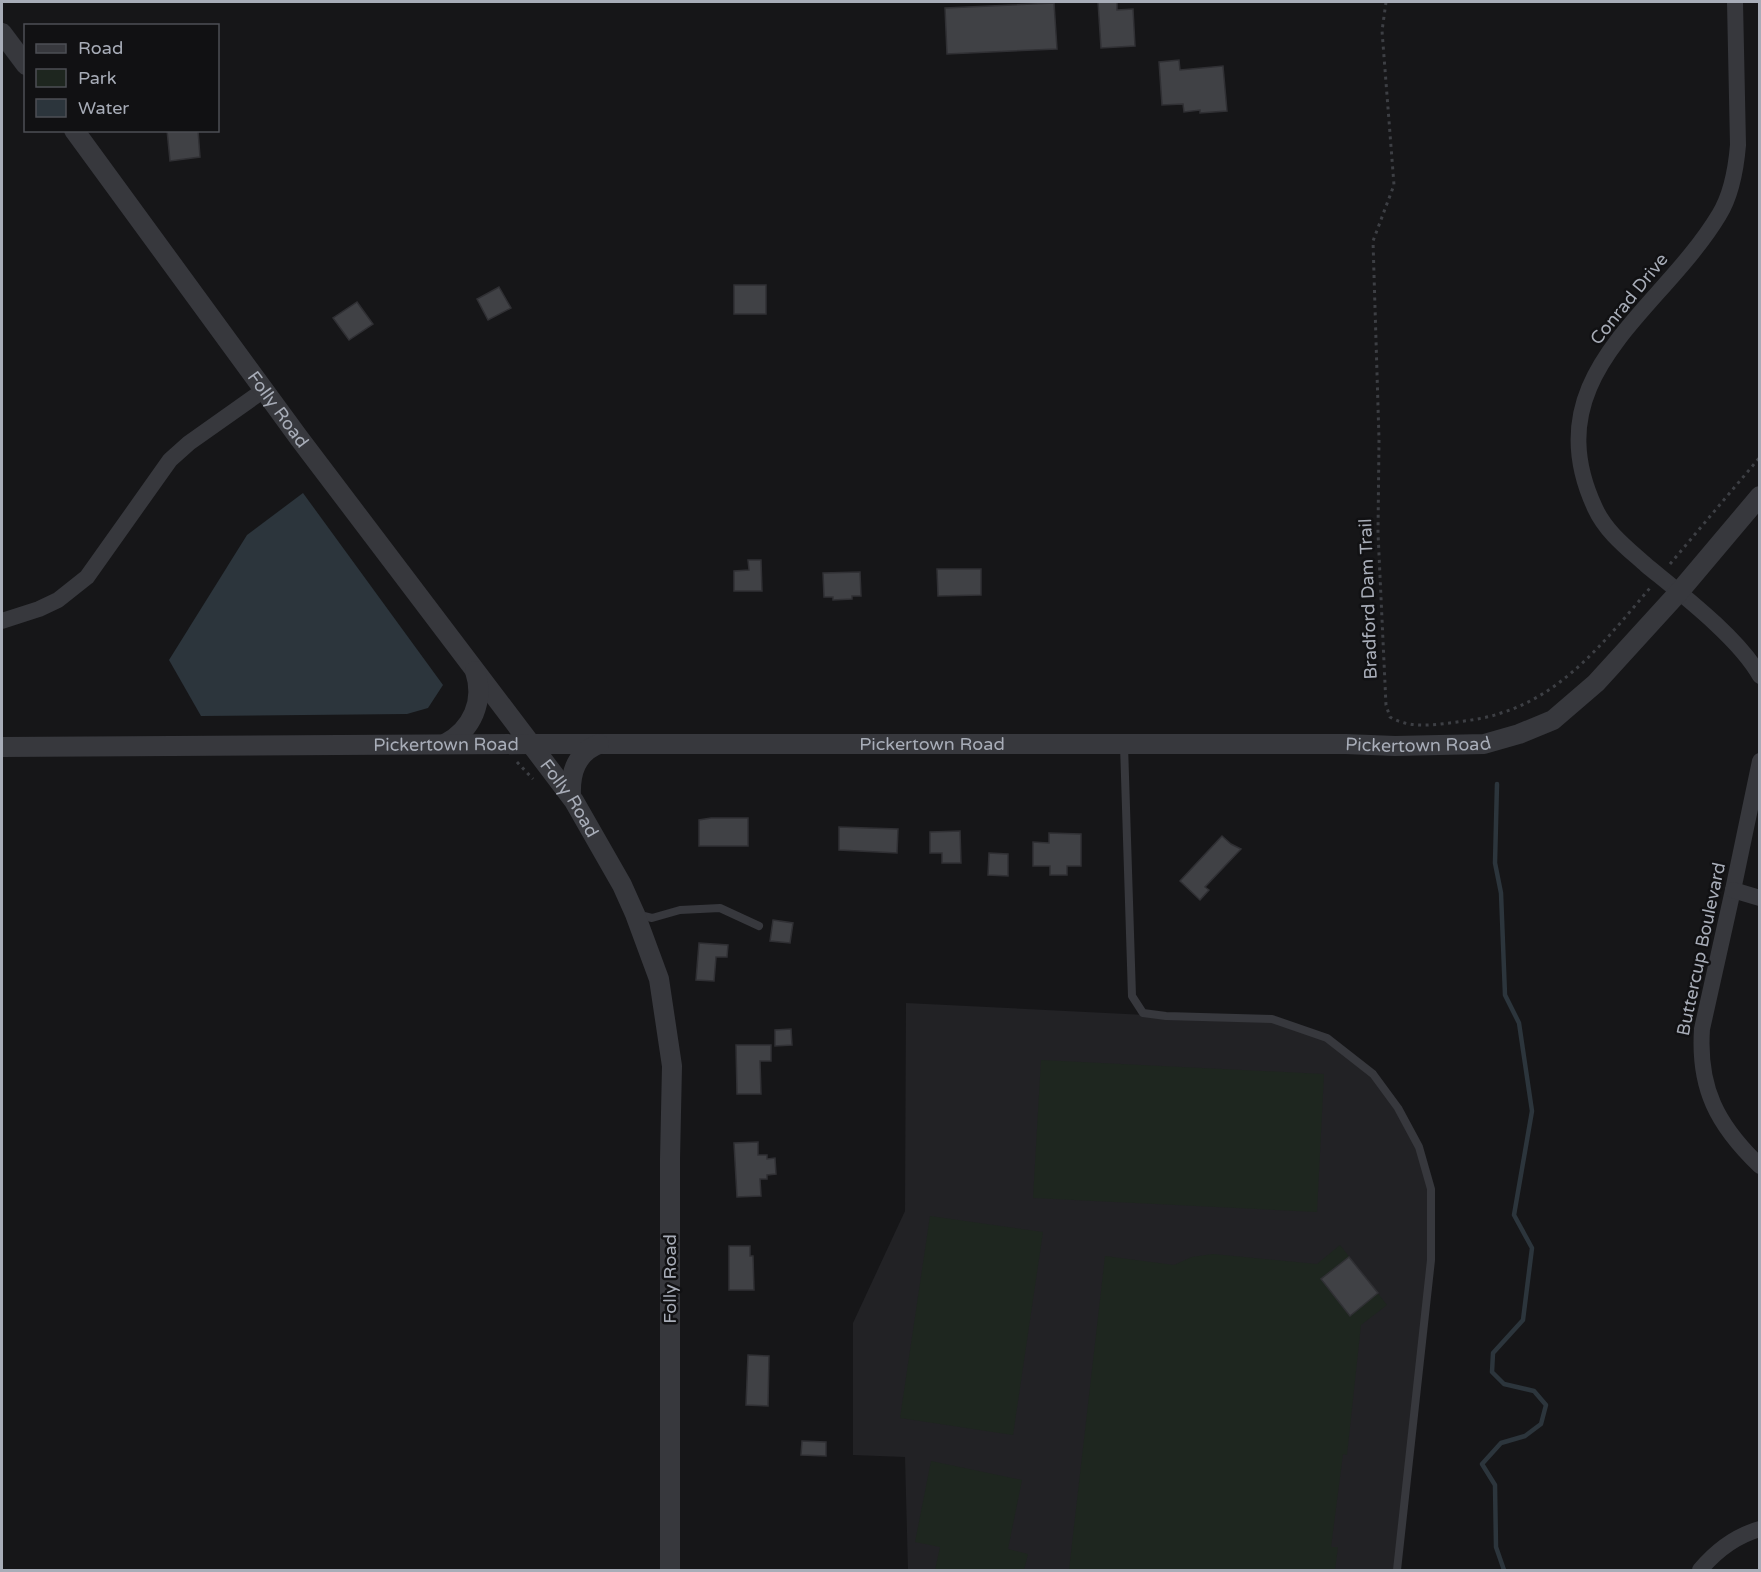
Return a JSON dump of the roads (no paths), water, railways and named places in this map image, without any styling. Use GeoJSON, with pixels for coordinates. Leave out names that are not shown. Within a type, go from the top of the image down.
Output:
{"type":"FeatureCollection","features":[{"type":"Feature","properties":{"kind":"street","name":"Conrad Drive"},"geometry":{"type":"LineString","coordinates":[[1679,592],[1622,544],[1595,510],[1579,464],[1578,419],[1584,398],[1607,356],[1707,233],[1730,192],[1736,168],[1738,145],[1735,2]]}},
{"type":"Feature","properties":{"kind":"street"},"geometry":{"type":"LineString","coordinates":[[2,33],[24,62]]}},
{"type":"Feature","properties":{"kind":"street","name":"Folly Road"},"geometry":{"type":"LineString","coordinates":[[75,132],[264,390],[571,796],[622,885],[635,914],[659,979],[672,1066],[670,1570]]}},
{"type":"Feature","properties":{"kind":"street"},"geometry":{"type":"LineString","coordinates":[[2,621],[58,600],[87,578],[170,460],[189,443],[264,390]]}},
{"type":"Feature","properties":{"kind":"street","name":"Pickertown Road"},"geometry":{"type":"LineString","coordinates":[[2,747],[445,744],[1395,746],[1484,744],[1507,738],[1553,720],[1564,712],[1596,683],[1679,592],[1760,495]]}},
{"type":"Feature","properties":{"kind":"street"},"geometry":{"type":"LineString","coordinates":[[1679,592],[1751,660],[1760,676]]}},
{"type":"Feature","properties":{"kind":"street"},"geometry":{"type":"LineString","coordinates":[[445,744],[462,732],[474,714],[479,698],[479,683],[473,667]]}},
{"type":"Feature","properties":{"kind":"street"},"geometry":{"type":"LineString","coordinates":[[571,796],[570,780],[573,769],[584,753],[599,744]]}},
{"type":"Feature","properties":{"kind":"street","name":"Buttercup Boulevard"},"geometry":{"type":"LineString","coordinates":[[1760,760],[1702,1029],[1701,1048],[1704,1078],[1717,1115],[1740,1148],[1760,1166]]}},
{"type":"Feature","properties":{"kind":"street"},"geometry":{"type":"LineString","coordinates":[[1733,890],[1760,898]]}},
{"type":"Feature","properties":{"kind":"street"},"geometry":{"type":"LineString","coordinates":[[1700,1570],[1712,1556],[1731,1541],[1760,1528]]}},
{"type":"Feature","properties":{"kind":"lane"},"geometry":{"type":"LineString","coordinates":[[1124,744],[1132,996],[1143,1013],[1166,1017],[1272,1019],[1327,1038],[1372,1074],[1398,1108],[1419,1147],[1431,1189],[1431,1260],[1397,1570]]}},
{"type":"Feature","properties":{"kind":"lane"},"geometry":{"type":"LineString","coordinates":[[635,914],[652,918],[680,910],[720,908],[759,926]]}},
{"type":"Feature","properties":{"kind":"water"},"geometry":{"type":"Polygon","coordinates":[[[303,493],[443,685],[428,708],[407,714],[201,716],[169,660],[247,535],[303,493]]]}},
{"type":"Feature","properties":{"kind":"waterway"},"geometry":{"type":"LineString","coordinates":[[1497,784],[1495,863],[1501,893],[1505,995],[1519,1023],[1532,1111],[1514,1215],[1532,1248],[1523,1320],[1493,1353],[1492,1372],[1504,1384],[1534,1391],[1546,1405],[1541,1424],[1525,1436],[1501,1443],[1482,1464],[1495,1485],[1496,1547],[1504,1570]]}}]}
